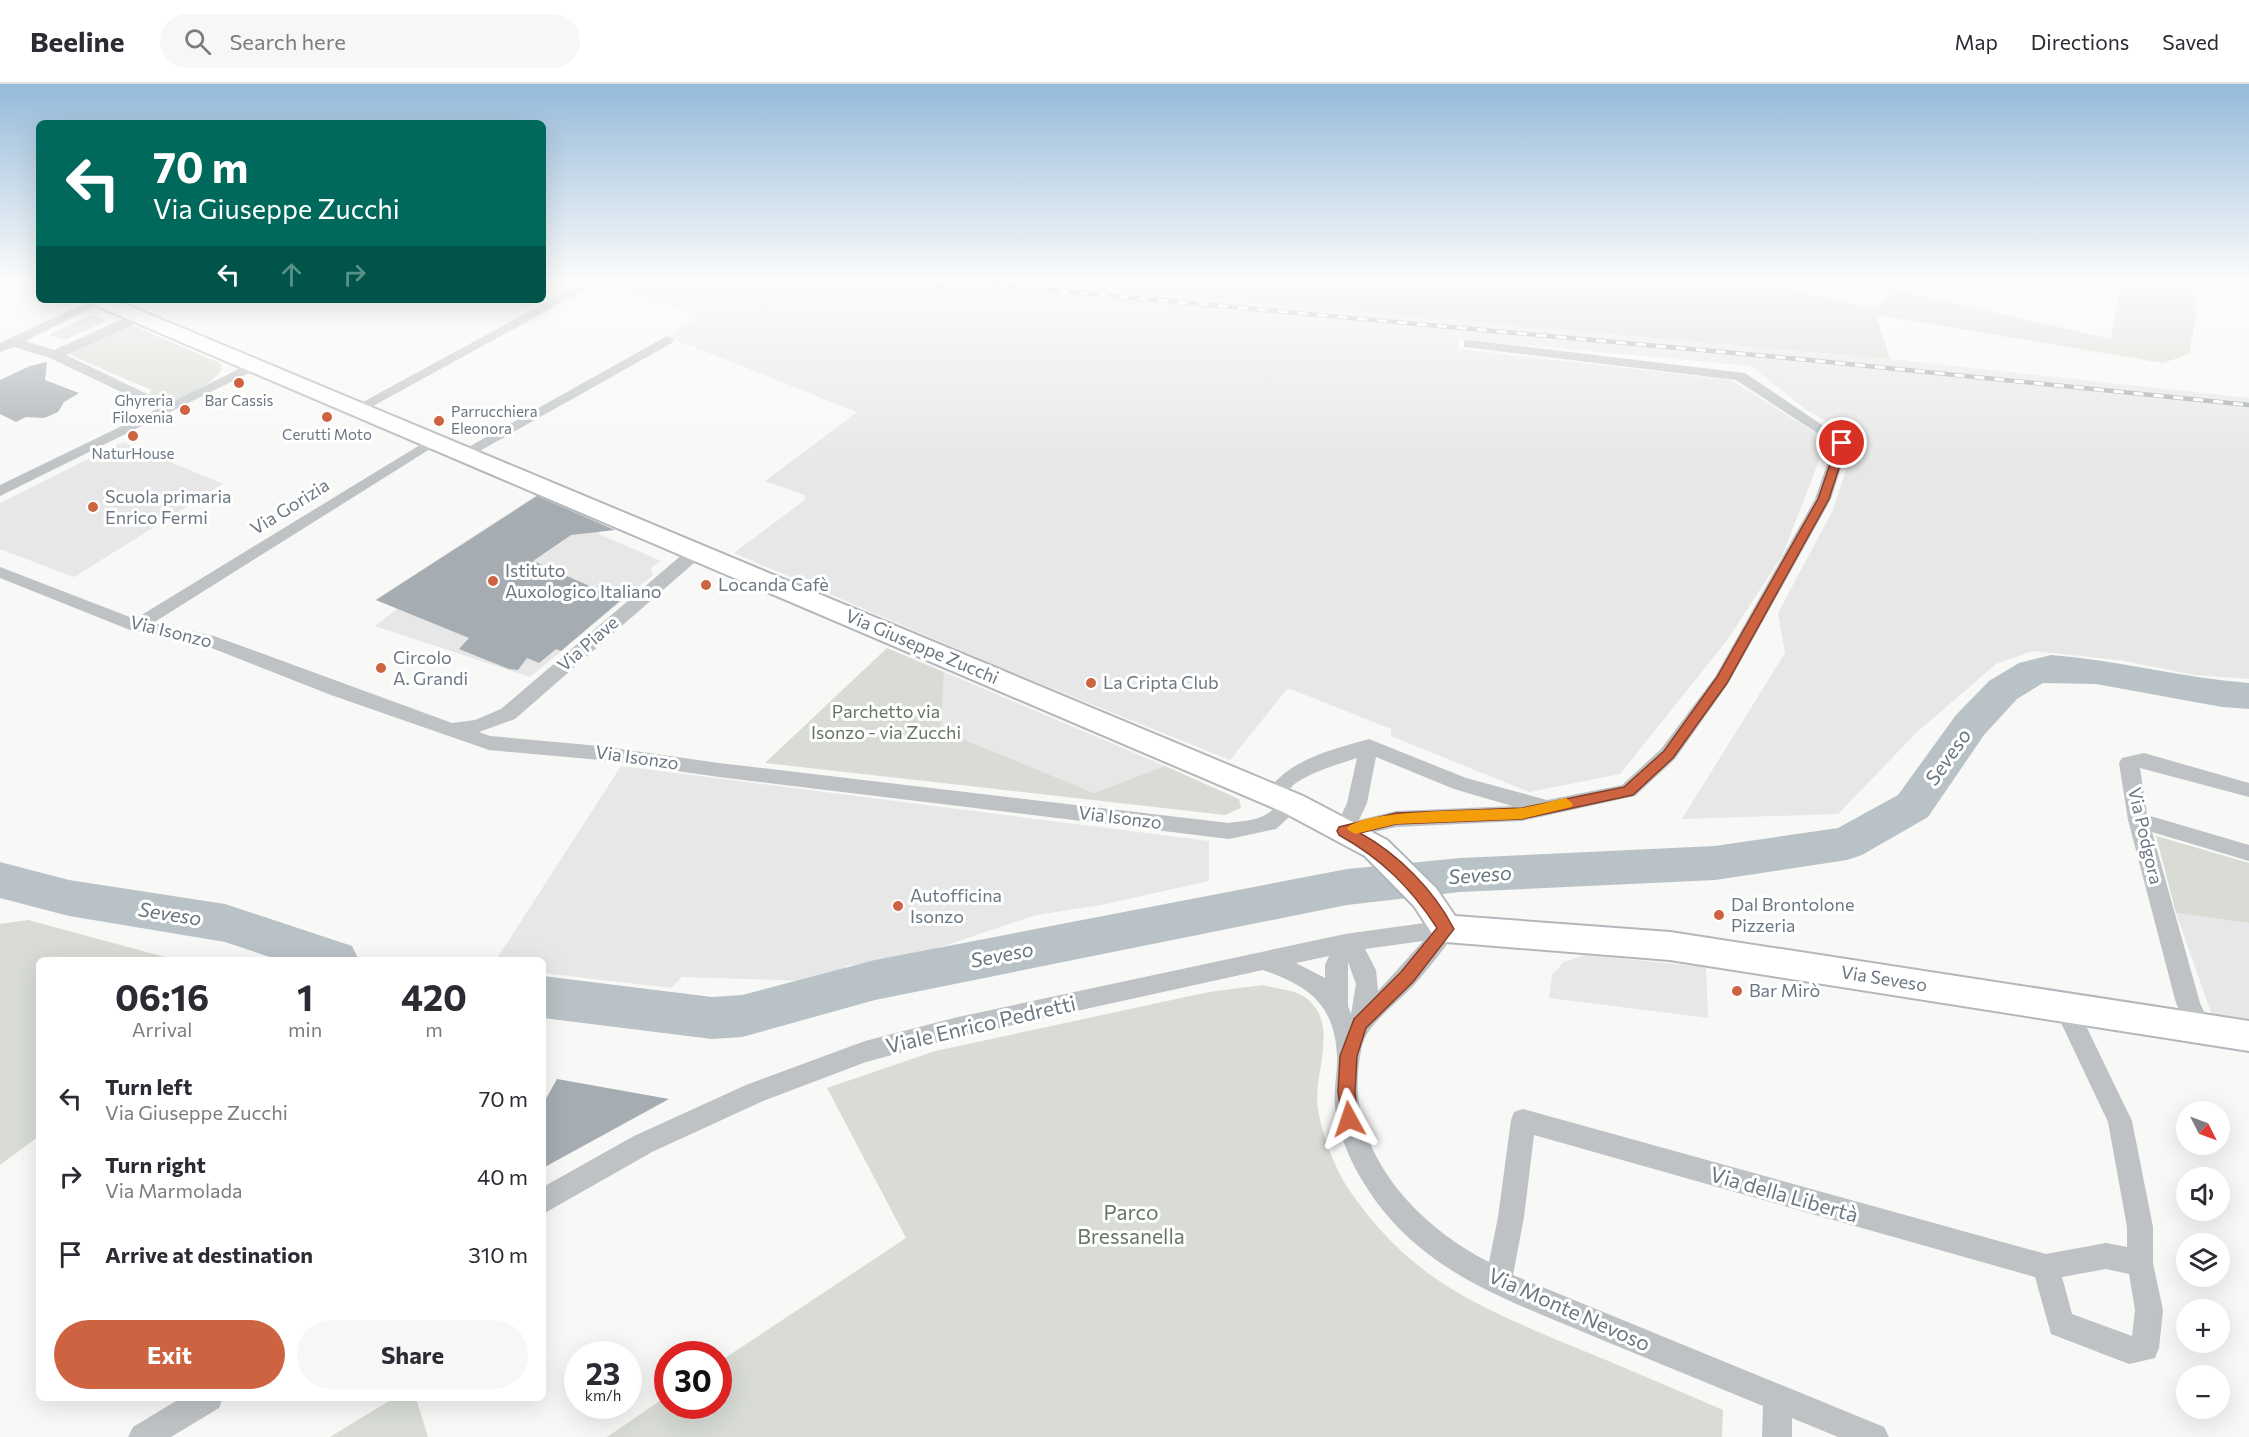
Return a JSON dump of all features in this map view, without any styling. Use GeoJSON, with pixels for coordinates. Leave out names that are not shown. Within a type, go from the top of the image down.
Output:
{"type":"FeatureCollection","features":[{"type":"Feature","properties":{"kind":"street"},"geometry":{"type":"LineString","coordinates":[[17,343],[55,356],[168,409]]}},
{"type":"Feature","properties":{"kind":"street"},"geometry":{"type":"LineString","coordinates":[[55,356],[83,343]]}},
{"type":"Feature","properties":{"kind":"street","name":"Via Giuseppe Zucchi"},"geometry":{"type":"LineString","coordinates":[[201,343],[1284,800],[1376,848],[1425,897],[1446,929]]}},
{"type":"Feature","properties":{"kind":"street"},"geometry":{"type":"LineString","coordinates":[[357,408],[479,343]]}},
{"type":"Feature","properties":{"kind":"street"},"geometry":{"type":"LineString","coordinates":[[464,454],[661,343]]}},
{"type":"Feature","properties":{"kind":"street"},"geometry":{"type":"LineString","coordinates":[[1344,831],[1396,819],[1522,813],[1629,791],[1668,754],[1722,680],[1791,561],[1823,499],[1842,443],[1740,376],[1469,344]]}},
{"type":"Feature","properties":{"kind":"street"},"geometry":{"type":"LineString","coordinates":[[0,491],[256,366]]}},
{"type":"Feature","properties":{"kind":"street","name":"Via Gorizia"},"geometry":{"type":"LineString","coordinates":[[136,626],[433,441]]}},
{"type":"Feature","properties":{"kind":"street","name":"Via Piave"},"geometry":{"type":"LineString","coordinates":[[452,729],[477,726],[508,714],[696,552]]}},
{"type":"Feature","properties":{"kind":"street","name":"Via Isonzo"},"geometry":{"type":"LineString","coordinates":[[0,572],[136,626],[208,640],[338,690],[489,743],[600,753],[719,770],[1229,831],[1269,823],[1284,800],[1286,780],[1306,768],[1369,746]]}},
{"type":"Feature","properties":{"kind":"street"},"geometry":{"type":"LineString","coordinates":[[508,714],[502,729],[513,745]]}},
{"type":"Feature","properties":{"kind":"street"},"geometry":{"type":"LineString","coordinates":[[1344,831],[1357,803],[1369,746],[1461,784],[1546,807]]}},
{"type":"Feature","properties":{"kind":"street","name":"Via Podgora"},"geometry":{"type":"LineString","coordinates":[[2199,1028],[2188,1003],[2138,820],[2129,763],[2144,760],[2249,790]]}},
{"type":"Feature","properties":{"kind":"street"},"geometry":{"type":"LineString","coordinates":[[2138,820],[2249,853]]}},
{"type":"Feature","properties":{"kind":"street","name":"Via Seveso"},"geometry":{"type":"LineString","coordinates":[[1446,929],[1670,946],[2249,1036]]}},
{"type":"Feature","properties":{"kind":"street","name":"Viale Enrico Pedretti"},"geometry":{"type":"LineString","coordinates":[[546,1199],[643,1144],[755,1093],[865,1052],[958,1027],[1266,962],[1345,943],[1446,929]]}},
{"type":"Feature","properties":{"kind":"street","name":"Via Monte Nevoso"},"geometry":{"type":"LineString","coordinates":[[1360,1024],[1407,977],[1446,929]]}},
{"type":"Feature","properties":{"kind":"street","name":"Via Monte Nevoso"},"geometry":{"type":"LineString","coordinates":[[1349,1056],[1336,1007],[1336,965],[1345,943],[1360,958],[1367,977],[1360,1024],[1349,1056],[1346,1092],[1349,1119],[1357,1147],[1378,1182],[1401,1213],[1435,1244],[1498,1282],[1777,1399],[1874,1437]]}},
{"type":"Feature","properties":{"kind":"street","name":"Via Monte Nevoso"},"geometry":{"type":"LineString","coordinates":[[1266,962],[1312,981],[1336,1007]]}},
{"type":"Feature","properties":{"kind":"street"},"geometry":{"type":"LineString","coordinates":[[2046,1267],[2061,1324],[2129,1350],[2145,1348],[2149,1310],[2140,1263],[2140,1227],[2120,1121],[2066,1008]]}},
{"type":"Feature","properties":{"kind":"street","name":"Via della Libertà"},"geometry":{"type":"LineString","coordinates":[[1498,1282],[1511,1217],[1523,1120],[1775,1193],[2046,1267],[2106,1256],[2140,1263]]}},
{"type":"Feature","properties":{"kind":"street"},"geometry":{"type":"LineString","coordinates":[[1777,1399],[1777,1437]]}},
{"type":"Feature","properties":{"kind":"street"},"geometry":{"type":"LineString","coordinates":[[143,1437],[204,1401]]}},
{"type":"Feature","properties":{"kind":"shaded area"},"geometry":{"type":"Polygon","coordinates":[[[684,343],[1458,343],[1459,349],[1731,380],[1827,440],[1782,556],[1728,639],[1620,774],[1529,792],[1391,736],[1391,729],[1288,688],[1230,760],[997,666],[734,553],[805,500],[804,495],[765,481],[857,412],[684,343]]]}},
{"type":"Feature","properties":{"kind":"shaded area"},"geometry":{"type":"Polygon","coordinates":[[[1503,343],[1713,343],[1890,359],[2249,398],[2249,679],[2195,675],[2119,660],[2032,651],[1996,664],[1917,732],[1838,814],[1682,819],[1785,653],[1778,613],[1833,510],[1856,439],[1807,410],[1751,366],[1503,343]]]}},
{"type":"Feature","properties":{"kind":"shaded area","name":"Scuola primaria Enrico Fermi"},"geometry":{"type":"Polygon","coordinates":[[[123,442],[223,484],[74,577],[0,549],[0,503],[123,442]]]}},
{"type":"Feature","properties":{"kind":"shaded area","name":"Istituto Auxologico Italiano"},"geometry":{"type":"Polygon","coordinates":[[[538,494],[601,520],[599,534],[661,561],[651,568],[653,575],[530,677],[375,626],[397,609],[375,600],[538,494]]]}},
{"type":"Feature","properties":{"kind":"shaded area"},"geometry":{"type":"Polygon","coordinates":[[[944,672],[1165,766],[1094,793],[941,730],[944,672]]]}},
{"type":"Feature","properties":{"kind":"shaded area"},"geometry":{"type":"Polygon","coordinates":[[[621,766],[1209,841],[1209,881],[1101,905],[1036,915],[911,957],[846,966],[839,982],[682,977],[671,988],[546,973],[546,957],[498,957],[621,766]]]}},
{"type":"Feature","properties":{"kind":"shaded area"},"geometry":{"type":"Polygon","coordinates":[[[2176,913],[2249,923],[2249,1021],[2212,1015],[2176,913]]]}},
{"type":"Feature","properties":{"kind":"shaded area"},"geometry":{"type":"Polygon","coordinates":[[[1585,955],[1706,967],[1708,1018],[1549,998],[1552,975],[1564,962],[1585,955]]]}},
{"type":"Feature","properties":{"kind":"green space"},"geometry":{"type":"Polygon","coordinates":[[[92,343],[173,343],[220,363],[222,370],[203,387],[187,397],[162,402],[149,396],[151,390],[68,354],[92,343]]]}},
{"type":"Feature","properties":{"kind":"green space"},"geometry":{"type":"Polygon","coordinates":[[[1713,343],[1885,343],[1890,359],[1713,343]]]}},
{"type":"Feature","properties":{"kind":"green space"},"geometry":{"type":"Polygon","coordinates":[[[2044,343],[2191,343],[2189,354],[2163,363],[2044,343]]]}},
{"type":"Feature","properties":{"kind":"green space","name":"Parchetto via Isonzo - via Zucchi"},"geometry":{"type":"Polygon","coordinates":[[[887,648],[944,672],[941,730],[1094,793],[1165,766],[1239,799],[1241,808],[1225,815],[765,763],[887,648]]]}},
{"type":"Feature","properties":{"kind":"green space"},"geometry":{"type":"Polygon","coordinates":[[[2156,836],[2249,863],[2249,923],[2176,913],[2156,836]]]}},
{"type":"Feature","properties":{"kind":"green space"},"geometry":{"type":"Polygon","coordinates":[[[28,920],[165,957],[36,957],[36,1138],[0,1165],[0,924],[28,920]]]}},
{"type":"Feature","properties":{"kind":"green space","name":"Parco Bressanella"},"geometry":{"type":"Polygon","coordinates":[[[1263,985],[1302,995],[1316,1009],[1322,1022],[1324,1036],[1317,1096],[1318,1110],[1327,1143],[1352,1194],[1375,1224],[1399,1249],[1424,1270],[1478,1304],[1538,1332],[1723,1410],[1722,1437],[607,1437],[633,1419],[642,1419],[642,1413],[654,1405],[654,1419],[732,1419],[732,1353],[906,1238],[827,1088],[935,1051],[1209,992],[1263,985]]]}},
{"type":"Feature","properties":{"kind":"green space"},"geometry":{"type":"Polygon","coordinates":[[[389,1401],[417,1401],[428,1437],[330,1437],[389,1401]]]}},
{"type":"Feature","properties":{"kind":"building"},"geometry":{"type":"Polygon","coordinates":[[[47,362],[45,380],[79,393],[64,402],[58,412],[44,418],[26,417],[16,422],[0,414],[0,380],[30,366],[47,362]]]}},
{"type":"Feature","properties":{"kind":"building","name":"Istituto Auxologico Italiano"},"geometry":{"type":"Polygon","coordinates":[[[537,496],[615,530],[571,535],[533,561],[621,600],[561,651],[556,649],[539,663],[527,658],[518,670],[509,669],[459,649],[469,638],[376,600],[537,496]]]}},
{"type":"Feature","properties":{"kind":"building"},"geometry":{"type":"Polygon","coordinates":[[[557,1079],[669,1099],[546,1166],[546,1099],[557,1079]]]}},
{"type":"Feature","properties":{"kind":"waterway","name":"Seveso"},"geometry":{"type":"LineString","coordinates":[[546,997],[712,1018],[742,1016],[875,980],[1347,887],[1460,875],[1715,863],[1847,843],[1913,806],[1970,725],[2003,690],[2032,672],[2051,668],[2096,671],[2222,694],[2249,696]]}},
{"type":"Feature","properties":{"kind":"waterway","name":"Seveso"},"geometry":{"type":"LineString","coordinates":[[0,880],[69,898],[225,923],[327,957]]}},
{"type":"Feature","properties":{"kind":"railway"},"geometry":{"type":"LineString","coordinates":[[1626,343],[2249,405]]}},
{"type":"Feature","properties":{"kind":"slow traffic"},"geometry":{"type":"LineString","coordinates":[[1355,829],[1396,819],[1522,813],[1566,804]]}},
{"type":"Feature","properties":{"kind":"place","name":"Bar Cassis"},"geometry":{"type":"Point","coordinates":[239,383]}},
{"type":"Feature","properties":{"kind":"place","name":"Ghyreria Filoxenia"},"geometry":{"type":"Point","coordinates":[185,410]}},
{"type":"Feature","properties":{"kind":"place","name":"Cerutti Moto"},"geometry":{"type":"Point","coordinates":[327,417]}},
{"type":"Feature","properties":{"kind":"place","name":"Parrucchiera Eleonora"},"geometry":{"type":"Point","coordinates":[439,421]}},
{"type":"Feature","properties":{"kind":"place","name":"NaturHouse"},"geometry":{"type":"Point","coordinates":[133,436]}},
{"type":"Feature","properties":{"kind":"place","name":"Scuola primaria Enrico Fermi"},"geometry":{"type":"Point","coordinates":[93,507]}},
{"type":"Feature","properties":{"kind":"place","name":"Istituto Auxologico Italiano"},"geometry":{"type":"Point","coordinates":[493,581]}},
{"type":"Feature","properties":{"kind":"place","name":"Locanda Cafè"},"geometry":{"type":"Point","coordinates":[706,585]}},
{"type":"Feature","properties":{"kind":"place","name":"Circolo A. Grandi"},"geometry":{"type":"Point","coordinates":[381,668]}},
{"type":"Feature","properties":{"kind":"place","name":"La Cripta Club"},"geometry":{"type":"Point","coordinates":[1091,683]}},
{"type":"Feature","properties":{"kind":"place","name":"Autofficina Isonzo"},"geometry":{"type":"Point","coordinates":[898,906]}},
{"type":"Feature","properties":{"kind":"place","name":"Dal Brontolone Pizzeria"},"geometry":{"type":"Point","coordinates":[1719,915]}},
{"type":"Feature","properties":{"kind":"place","name":"Bar Mirò"},"geometry":{"type":"Point","coordinates":[1737,991]}},
{"type":"Feature","properties":{"kind":"route"},"geometry":{"type":"LineString","coordinates":[[1349,1119],[1346,1092],[1349,1056],[1360,1024],[1407,977],[1435,946],[1446,929],[1425,897],[1388,859],[1376,848],[1344,831],[1396,819],[1522,813],[1629,791],[1668,754],[1722,680],[1791,561],[1823,499],[1842,443]]}}]}
